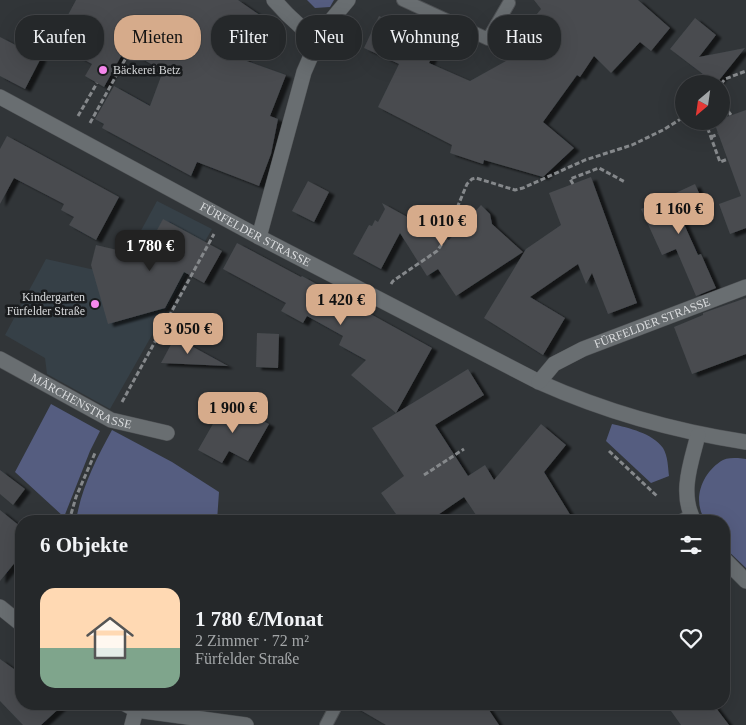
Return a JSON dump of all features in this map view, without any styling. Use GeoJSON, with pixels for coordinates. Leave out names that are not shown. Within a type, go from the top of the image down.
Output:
{"type":"FeatureCollection","features":[{"type":"Feature","properties":{"kind":"street"},"geometry":{"type":"LineString","coordinates":[[274,0],[296,22]]}},
{"type":"Feature","properties":{"kind":"street"},"geometry":{"type":"LineString","coordinates":[[336,15],[348,0]]}},
{"type":"Feature","properties":{"kind":"street"},"geometry":{"type":"LineString","coordinates":[[259,237],[304,72],[309,60]]}},
{"type":"Feature","properties":{"kind":"street","name":"FÜRFELDER STRASSE"},"geometry":{"type":"LineString","coordinates":[[0,97],[259,237],[539,382],[583,402],[641,420],[698,435],[746,442]]}},
{"type":"Feature","properties":{"kind":"street","name":"FÜRFELDER STRASSE"},"geometry":{"type":"LineString","coordinates":[[539,382],[554,364],[583,349],[746,287]]}},
{"type":"Feature","properties":{"kind":"street","name":"MÄRCHENSTRASSE"},"geometry":{"type":"LineString","coordinates":[[0,359],[111,420],[167,433]]}},
{"type":"Feature","properties":{"kind":"street"},"geometry":{"type":"LineString","coordinates":[[688,515],[686,486],[698,435]]}},
{"type":"Feature","properties":{"kind":"street"},"geometry":{"type":"LineString","coordinates":[[730,565],[746,581]]}},
{"type":"Feature","properties":{"kind":"street"},"geometry":{"type":"LineString","coordinates":[[0,607],[15,619]]}},
{"type":"Feature","properties":{"kind":"street"},"geometry":{"type":"LineString","coordinates":[[131,710],[132,725]]}},
{"type":"Feature","properties":{"kind":"street"},"geometry":{"type":"LineString","coordinates":[[150,710],[246,725]]}},
{"type":"Feature","properties":{"kind":"lane"},"geometry":{"type":"LineString","coordinates":[[403,0],[488,39],[509,3]]}},
{"type":"Feature","properties":{"kind":"lane"},"geometry":{"type":"LineString","coordinates":[[326,725],[335,710]]}},
{"type":"Feature","properties":{"kind":"path"},"geometry":{"type":"LineString","coordinates":[[89,126],[125,60]]}},
{"type":"Feature","properties":{"kind":"path"},"geometry":{"type":"LineString","coordinates":[[730,77],[746,71]]}},
{"type":"Feature","properties":{"kind":"path"},"geometry":{"type":"LineString","coordinates":[[76,119],[97,82]]}},
{"type":"Feature","properties":{"kind":"path"},"geometry":{"type":"LineString","coordinates":[[388,290],[393,281],[437,251],[472,179],[476,178],[515,190],[523,188],[586,160],[632,145],[675,123]]}},
{"type":"Feature","properties":{"kind":"path"},"geometry":{"type":"LineString","coordinates":[[708,130],[720,162],[728,159]]}},
{"type":"Feature","properties":{"kind":"path"},"geometry":{"type":"LineString","coordinates":[[711,137],[718,134]]}},
{"type":"Feature","properties":{"kind":"path"},"geometry":{"type":"LineString","coordinates":[[573,184],[570,179],[599,168],[625,182]]}},
{"type":"Feature","properties":{"kind":"path"},"geometry":{"type":"LineString","coordinates":[[452,220],[462,225]]}},
{"type":"Feature","properties":{"kind":"path"},"geometry":{"type":"LineString","coordinates":[[120,405],[217,229]]}},
{"type":"Feature","properties":{"kind":"path"},"geometry":{"type":"LineString","coordinates":[[424,475],[464,450]]}},
{"type":"Feature","properties":{"kind":"path"},"geometry":{"type":"LineString","coordinates":[[610,451],[658,497]]}},
{"type":"Feature","properties":{"kind":"path"},"geometry":{"type":"LineString","coordinates":[[71,515],[76,497],[95,453]]}},
{"type":"Feature","properties":{"kind":"shaded area"},"geometry":{"type":"Polygon","coordinates":[[[307,0],[334,0],[330,7],[315,8],[307,0]]]}},
{"type":"Feature","properties":{"kind":"shaded area","name":"Kindergarten Fürfelder Straße"},"geometry":{"type":"Polygon","coordinates":[[[157,201],[212,229],[110,409],[47,374],[45,358],[5,335],[46,259],[117,275],[157,201]]]}},
{"type":"Feature","properties":{"kind":"shaded area"},"geometry":{"type":"Polygon","coordinates":[[[51,404],[100,431],[65,515],[62,515],[15,472],[51,404]]]}},
{"type":"Feature","properties":{"kind":"shaded area"},"geometry":{"type":"Polygon","coordinates":[[[612,424],[626,427],[653,438],[663,448],[666,455],[669,476],[651,483],[606,441],[612,424]]]}},
{"type":"Feature","properties":{"kind":"shaded area"},"geometry":{"type":"Polygon","coordinates":[[[112,430],[172,462],[219,492],[217,515],[77,515],[81,497],[100,452],[112,430]]]}},
{"type":"Feature","properties":{"kind":"shaded area"},"geometry":{"type":"Polygon","coordinates":[[[728,458],[746,459],[746,568],[730,553],[730,515],[703,515],[699,505],[699,496],[704,479],[716,465],[728,458]]]}},
{"type":"Feature","properties":{"kind":"building"},"geometry":{"type":"Polygon","coordinates":[[[76,0],[238,0],[260,15],[211,15],[211,60],[244,60],[286,75],[270,116],[278,119],[271,154],[259,186],[197,162],[191,176],[102,128],[104,124],[95,119],[114,86],[150,106],[163,71],[144,60],[201,60],[201,15],[114,15],[114,60],[119,60],[104,87],[85,76],[92,64],[85,60],[104,60],[104,15],[68,15],[76,0]]]}},
{"type":"Feature","properties":{"kind":"building"},"geometry":{"type":"Polygon","coordinates":[[[534,0],[638,0],[670,28],[651,51],[640,42],[611,73],[594,56],[580,77],[577,75],[543,122],[574,148],[543,177],[484,160],[483,164],[450,153],[452,145],[378,107],[399,64],[390,60],[430,60],[429,63],[470,81],[508,60],[561,60],[561,15],[536,15],[541,9],[534,0]]]}},
{"type":"Feature","properties":{"kind":"building"},"geometry":{"type":"Polygon","coordinates":[[[695,18],[716,35],[699,57],[745,48],[723,75],[704,75],[670,49],[695,18]]]}},
{"type":"Feature","properties":{"kind":"building"},"geometry":{"type":"Polygon","coordinates":[[[372,31],[372,52],[364,48],[372,31]]]}},
{"type":"Feature","properties":{"kind":"building"},"geometry":{"type":"Polygon","coordinates":[[[0,37],[15,45],[15,60],[40,60],[25,89],[0,76],[0,37]]]}},
{"type":"Feature","properties":{"kind":"building"},"geometry":{"type":"Polygon","coordinates":[[[746,110],[746,228],[730,234],[719,204],[741,196],[717,130],[730,130],[730,116],[746,110]]]}},
{"type":"Feature","properties":{"kind":"building"},"geometry":{"type":"Polygon","coordinates":[[[7,136],[119,197],[96,240],[69,225],[74,217],[61,210],[64,204],[14,178],[0,204],[0,149],[7,136]]]}},
{"type":"Feature","properties":{"kind":"building"},"geometry":{"type":"Polygon","coordinates":[[[591,177],[637,303],[608,314],[592,273],[586,284],[578,264],[530,297],[565,318],[543,355],[484,318],[526,249],[561,225],[549,193],[591,177]]]}},
{"type":"Feature","properties":{"kind":"building"},"geometry":{"type":"Polygon","coordinates":[[[308,181],[329,192],[314,222],[292,211],[308,181]]]}},
{"type":"Feature","properties":{"kind":"building"},"geometry":{"type":"Polygon","coordinates":[[[695,184],[703,202],[679,213],[698,255],[701,254],[716,288],[696,296],[676,249],[662,255],[641,209],[695,184]]]}},
{"type":"Feature","properties":{"kind":"building"},"geometry":{"type":"Polygon","coordinates":[[[382,203],[449,240],[481,205],[490,214],[492,224],[523,252],[456,296],[438,269],[427,276],[400,233],[381,269],[353,254],[369,225],[372,226],[375,220],[378,222],[385,209],[382,203]]]}},
{"type":"Feature","properties":{"kind":"building"},"geometry":{"type":"Polygon","coordinates":[[[163,219],[222,251],[204,283],[184,272],[165,308],[108,324],[91,265],[96,245],[143,256],[163,219]]]}},
{"type":"Feature","properties":{"kind":"building"},"geometry":{"type":"Polygon","coordinates":[[[237,243],[302,276],[432,348],[396,413],[351,375],[366,360],[339,345],[343,336],[307,316],[303,323],[281,311],[286,303],[223,269],[237,243]]]}},
{"type":"Feature","properties":{"kind":"building"},"geometry":{"type":"Polygon","coordinates":[[[746,298],[746,354],[692,374],[674,327],[703,315],[703,313],[746,298]]]}},
{"type":"Feature","properties":{"kind":"building"},"geometry":{"type":"Polygon","coordinates":[[[257,333],[279,334],[278,368],[256,367],[257,333]]]}},
{"type":"Feature","properties":{"kind":"building"},"geometry":{"type":"Polygon","coordinates":[[[175,337],[228,366],[161,363],[175,337]]]}},
{"type":"Feature","properties":{"kind":"building"},"geometry":{"type":"Polygon","coordinates":[[[468,369],[484,395],[435,425],[468,476],[485,465],[494,480],[541,424],[566,445],[544,472],[570,515],[476,515],[464,497],[438,515],[397,515],[381,493],[404,476],[372,428],[468,369]]]}},
{"type":"Feature","properties":{"kind":"building"},"geometry":{"type":"Polygon","coordinates":[[[226,401],[269,424],[248,461],[229,451],[222,463],[198,450],[226,401]]]}},
{"type":"Feature","properties":{"kind":"building"},"geometry":{"type":"Polygon","coordinates":[[[0,470],[25,489],[13,505],[0,494],[0,470]]]}},
{"type":"Feature","properties":{"kind":"building"},"geometry":{"type":"Polygon","coordinates":[[[0,510],[15,522],[15,562],[0,581],[0,510]]]}},
{"type":"Feature","properties":{"kind":"building"},"geometry":{"type":"Polygon","coordinates":[[[0,659],[15,670],[15,710],[57,710],[41,725],[23,725],[0,701],[0,659]]]}},
{"type":"Feature","properties":{"kind":"building"},"geometry":{"type":"Polygon","coordinates":[[[360,710],[489,710],[499,725],[386,725],[360,710]]]}},
{"type":"Feature","properties":{"kind":"building"},"geometry":{"type":"Polygon","coordinates":[[[670,710],[718,710],[729,725],[681,725],[670,710]]]}},
{"type":"Feature","properties":{"kind":"place","name":"Bäckerei Betz"},"geometry":{"type":"Point","coordinates":[103,70]}},
{"type":"Feature","properties":{"kind":"place","name":"Kindergarten Fürfelder Straße"},"geometry":{"type":"Point","coordinates":[95,304]}}]}
